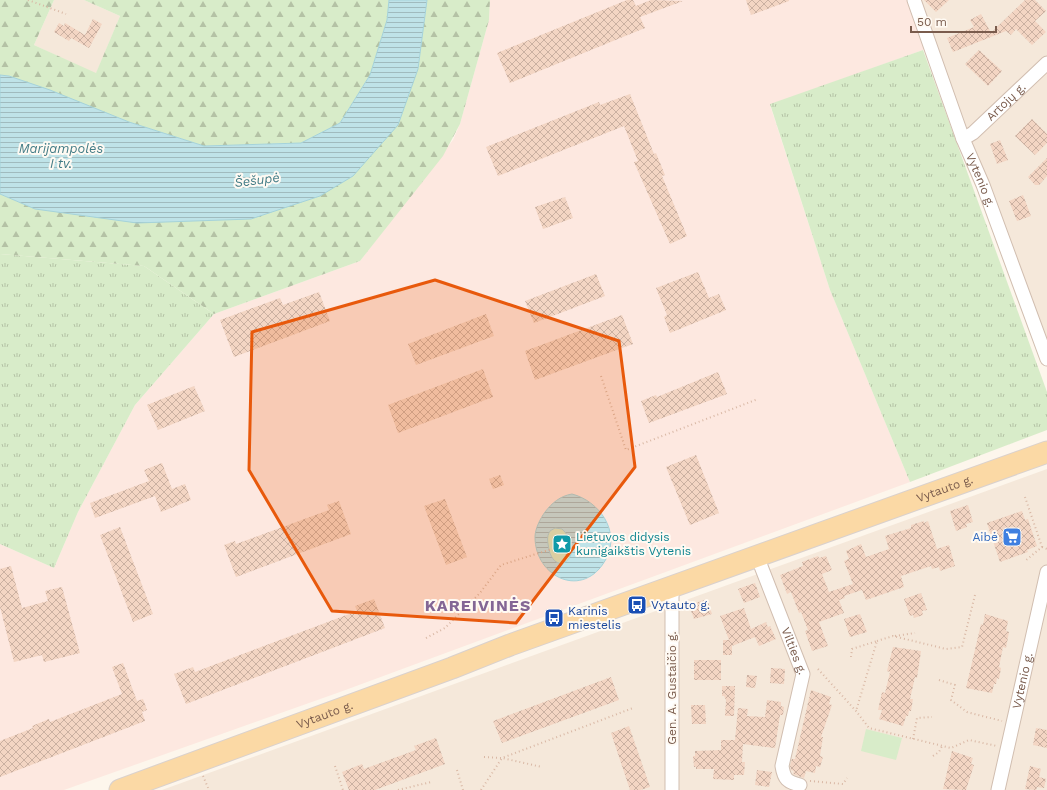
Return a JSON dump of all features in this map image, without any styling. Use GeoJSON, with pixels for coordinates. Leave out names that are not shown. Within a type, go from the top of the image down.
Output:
{"type":"FeatureCollection","features":[{"type":"Feature","properties":{"kind":"main road","name":"Vytauto g."},"geometry":{"type":"LineString","coordinates":[[120,790],[672,586],[1047,452]]}},
{"type":"Feature","properties":{"kind":"street","name":"Vytenio g."},"geometry":{"type":"LineString","coordinates":[[914,0],[963,139],[982,184],[1047,360]]}},
{"type":"Feature","properties":{"kind":"street","name":"Artojų g."},"geometry":{"type":"LineString","coordinates":[[963,139],[973,133],[1047,63]]}},
{"type":"Feature","properties":{"kind":"street","name":"Vilties g."},"geometry":{"type":"LineString","coordinates":[[757,556],[803,674],[782,766],[784,777],[789,782],[800,785]]}},
{"type":"Feature","properties":{"kind":"street","name":"Vytenio g."},"geometry":{"type":"LineString","coordinates":[[998,790],[1013,724],[1042,620],[1047,572]]}},
{"type":"Feature","properties":{"kind":"street","name":"Gen. A. Gustaičio g."},"geometry":{"type":"LineString","coordinates":[[672,586],[672,790]]}},
{"type":"Feature","properties":{"kind":"path"},"geometry":{"type":"LineString","coordinates":[[28,0],[66,14]]}},
{"type":"Feature","properties":{"kind":"path"},"geometry":{"type":"LineString","coordinates":[[600,376],[626,450],[758,399]]}},
{"type":"Feature","properties":{"kind":"path"},"geometry":{"type":"LineString","coordinates":[[1025,497],[1042,547],[1047,549]]}},
{"type":"Feature","properties":{"kind":"path"},"geometry":{"type":"LineString","coordinates":[[1026,561],[1042,547]]}},
{"type":"Feature","properties":{"kind":"path"},"geometry":{"type":"LineString","coordinates":[[426,638],[445,628],[480,594],[502,564],[552,550]]}},
{"type":"Feature","properties":{"kind":"path"},"geometry":{"type":"LineString","coordinates":[[893,636],[946,649],[962,648],[975,595]]}},
{"type":"Feature","properties":{"kind":"path"},"geometry":{"type":"LineString","coordinates":[[851,657],[852,649],[893,636],[916,633]]}},
{"type":"Feature","properties":{"kind":"path"},"geometry":{"type":"LineString","coordinates":[[856,711],[877,641]]}},
{"type":"Feature","properties":{"kind":"path"},"geometry":{"type":"LineString","coordinates":[[818,669],[856,711],[869,728],[951,748],[969,740],[1008,748]]}},
{"type":"Feature","properties":{"kind":"path"},"geometry":{"type":"LineString","coordinates":[[939,680],[955,685],[951,700],[967,712],[1013,724]]}},
{"type":"Feature","properties":{"kind":"path"},"geometry":{"type":"LineString","coordinates":[[481,790],[502,758],[634,708]]}},
{"type":"Feature","properties":{"kind":"path"},"geometry":{"type":"LineString","coordinates":[[913,739],[917,718],[932,717]]}},
{"type":"Feature","properties":{"kind":"path"},"geometry":{"type":"LineString","coordinates":[[933,756],[939,752],[942,746]]}},
{"type":"Feature","properties":{"kind":"path"},"geometry":{"type":"LineString","coordinates":[[484,758],[502,758],[542,767]]}},
{"type":"Feature","properties":{"kind":"path"},"geometry":{"type":"LineString","coordinates":[[335,766],[343,790]]}},
{"type":"Feature","properties":{"kind":"path"},"geometry":{"type":"LineString","coordinates":[[457,770],[463,790]]}},
{"type":"Feature","properties":{"kind":"path"},"geometry":{"type":"LineString","coordinates":[[800,785],[804,781],[843,784],[847,778]]}},
{"type":"Feature","properties":{"kind":"path"},"geometry":{"type":"LineString","coordinates":[[398,790],[431,782]]}},
{"type":"Feature","properties":{"kind":"highlighted area"},"geometry":{"type":"Polygon","coordinates":[[[435,280],[619,341],[635,467],[516,623],[332,611],[249,470],[252,332],[435,280]]]}},
{"type":"Feature","properties":{"kind":"shaded area"},"geometry":{"type":"Polygon","coordinates":[[[54,0],[84,0],[120,16],[96,74],[34,45],[54,0]]]}},
{"type":"Feature","properties":{"kind":"shaded area"},"geometry":{"type":"Polygon","coordinates":[[[490,0],[914,0],[930,43],[923,50],[770,105],[830,290],[910,482],[340,692],[64,790],[0,790],[0,544],[54,568],[78,512],[135,405],[214,314],[360,261],[453,140],[460,124],[489,20],[490,0]]]}},
{"type":"Feature","properties":{"kind":"shaded area"},"geometry":{"type":"Polygon","coordinates":[[[914,0],[1047,0],[1047,359],[914,0]]]}},
{"type":"Feature","properties":{"kind":"shaded area"},"geometry":{"type":"Polygon","coordinates":[[[1047,469],[1047,790],[162,790],[1047,469]]]}},
{"type":"Feature","properties":{"kind":"green space"},"geometry":{"type":"Polygon","coordinates":[[[0,0],[54,0],[34,45],[96,73],[120,16],[84,0],[389,0],[387,20],[370,75],[340,123],[301,143],[204,146],[129,122],[9,76],[0,75],[0,0]]]}},
{"type":"Feature","properties":{"kind":"green space"},"geometry":{"type":"Polygon","coordinates":[[[427,0],[490,0],[489,20],[460,124],[443,156],[360,261],[214,314],[144,266],[0,254],[0,194],[35,209],[251,219],[418,69],[427,0]]]}},
{"type":"Feature","properties":{"kind":"green space"},"geometry":{"type":"Polygon","coordinates":[[[923,50],[1047,392],[1047,430],[910,482],[830,290],[770,104],[923,50]]]}},
{"type":"Feature","properties":{"kind":"green space"},"geometry":{"type":"Polygon","coordinates":[[[0,254],[144,266],[214,314],[135,405],[78,512],[54,568],[0,544],[0,254]]]}},
{"type":"Feature","properties":{"kind":"green space"},"geometry":{"type":"Polygon","coordinates":[[[555,528],[562,529],[569,538],[572,547],[571,555],[568,560],[563,563],[558,563],[553,559],[549,550],[548,536],[550,531],[555,528]]]}},
{"type":"Feature","properties":{"kind":"green space"},"geometry":{"type":"Polygon","coordinates":[[[866,729],[902,738],[896,760],[861,751],[866,729]]]}},
{"type":"Feature","properties":{"kind":"water","name":"Marijampolės I tv."},"geometry":{"type":"Polygon","coordinates":[[[389,0],[427,0],[418,69],[398,125],[353,176],[320,196],[251,219],[137,223],[35,209],[0,194],[0,75],[9,76],[50,90],[129,122],[204,146],[301,143],[340,123],[370,75],[387,20],[389,0]]]}},
{"type":"Feature","properties":{"kind":"water"},"geometry":{"type":"Polygon","coordinates":[[[572,494],[591,503],[599,510],[609,528],[611,538],[610,548],[606,559],[597,572],[586,579],[574,581],[562,579],[552,573],[543,564],[537,551],[535,537],[538,524],[550,506],[564,496],[572,494]],[[555,528],[550,531],[548,538],[549,550],[553,559],[558,563],[563,563],[568,560],[572,547],[569,538],[562,529],[555,528]]]}},
{"type":"Feature","properties":{"kind":"building"},"geometry":{"type":"Polygon","coordinates":[[[627,0],[633,0],[636,6],[651,0],[683,1],[640,17],[645,28],[510,83],[497,53],[627,0]]]}},
{"type":"Feature","properties":{"kind":"building"},"geometry":{"type":"Polygon","coordinates":[[[746,0],[789,0],[789,1],[751,15],[746,0]]]}},
{"type":"Feature","properties":{"kind":"building"},"geometry":{"type":"Polygon","coordinates":[[[924,0],[949,0],[936,12],[924,0]]]}},
{"type":"Feature","properties":{"kind":"building"},"geometry":{"type":"Polygon","coordinates":[[[1025,0],[1035,0],[1046,11],[1035,21],[1046,32],[1032,45],[1016,29],[1011,35],[1006,31],[953,52],[947,38],[974,27],[970,20],[981,14],[991,33],[1025,0]]]}},
{"type":"Feature","properties":{"kind":"building"},"geometry":{"type":"Polygon","coordinates":[[[93,19],[102,24],[89,48],[71,38],[69,41],[54,32],[59,23],[64,26],[65,23],[85,35],[93,19]]]}},
{"type":"Feature","properties":{"kind":"building"},"geometry":{"type":"Polygon","coordinates":[[[979,50],[1002,71],[988,86],[965,64],[979,50]]]}},
{"type":"Feature","properties":{"kind":"building"},"geometry":{"type":"Polygon","coordinates":[[[630,94],[654,154],[656,153],[665,175],[662,176],[687,236],[670,244],[634,162],[638,161],[624,126],[498,176],[486,147],[599,102],[600,105],[630,94]]]}},
{"type":"Feature","properties":{"kind":"building"},"geometry":{"type":"Polygon","coordinates":[[[1032,119],[1047,134],[1047,143],[1035,155],[1015,136],[1032,119]]]}},
{"type":"Feature","properties":{"kind":"building"},"geometry":{"type":"Polygon","coordinates":[[[1000,140],[1008,160],[997,164],[990,144],[1000,140]]]}},
{"type":"Feature","properties":{"kind":"building"},"geometry":{"type":"Polygon","coordinates":[[[1047,158],[1047,176],[1039,185],[1035,185],[1028,177],[1047,158]]]}},
{"type":"Feature","properties":{"kind":"building"},"geometry":{"type":"Polygon","coordinates":[[[1023,195],[1031,216],[1017,221],[1009,201],[1023,195]]]}},
{"type":"Feature","properties":{"kind":"building"},"geometry":{"type":"Polygon","coordinates":[[[565,197],[573,218],[543,229],[535,207],[565,197]]]}},
{"type":"Feature","properties":{"kind":"building"},"geometry":{"type":"Polygon","coordinates":[[[698,272],[709,298],[719,294],[726,310],[670,333],[664,317],[667,315],[656,288],[698,272]]]}},
{"type":"Feature","properties":{"kind":"building"},"geometry":{"type":"Polygon","coordinates":[[[596,274],[605,296],[534,323],[525,301],[596,274]]]}},
{"type":"Feature","properties":{"kind":"building"},"geometry":{"type":"Polygon","coordinates":[[[319,292],[330,321],[234,357],[220,320],[280,298],[283,305],[319,292]]]}},
{"type":"Feature","properties":{"kind":"building"},"geometry":{"type":"Polygon","coordinates":[[[486,314],[494,336],[416,365],[408,344],[486,314]]]}},
{"type":"Feature","properties":{"kind":"building"},"geometry":{"type":"Polygon","coordinates":[[[622,315],[633,344],[535,380],[525,351],[622,315]]]}},
{"type":"Feature","properties":{"kind":"building"},"geometry":{"type":"Polygon","coordinates":[[[483,369],[493,397],[398,433],[388,405],[483,369]]]}},
{"type":"Feature","properties":{"kind":"building"},"geometry":{"type":"Polygon","coordinates":[[[718,372],[727,394],[649,423],[641,401],[656,395],[657,397],[718,372]]]}},
{"type":"Feature","properties":{"kind":"building"},"geometry":{"type":"Polygon","coordinates":[[[194,386],[205,411],[158,430],[147,405],[194,386]]]}},
{"type":"Feature","properties":{"kind":"building"},"geometry":{"type":"Polygon","coordinates":[[[696,455],[719,513],[690,525],[666,467],[696,455]]]}},
{"type":"Feature","properties":{"kind":"building"},"geometry":{"type":"Polygon","coordinates":[[[162,463],[172,489],[185,484],[191,500],[161,512],[155,496],[95,518],[90,503],[149,481],[144,470],[162,463]]]}},
{"type":"Feature","properties":{"kind":"building"},"geometry":{"type":"Polygon","coordinates":[[[500,475],[504,485],[493,489],[489,479],[500,475]]]}},
{"type":"Feature","properties":{"kind":"building"},"geometry":{"type":"Polygon","coordinates":[[[445,499],[467,557],[446,565],[424,506],[445,499]]]}},
{"type":"Feature","properties":{"kind":"building"},"geometry":{"type":"Polygon","coordinates":[[[339,501],[351,534],[236,577],[224,545],[235,541],[236,544],[329,510],[327,505],[339,501]]]}},
{"type":"Feature","properties":{"kind":"building"},"geometry":{"type":"Polygon","coordinates":[[[968,505],[973,522],[966,524],[967,527],[956,531],[950,511],[968,505]]]}},
{"type":"Feature","properties":{"kind":"building"},"geometry":{"type":"Polygon","coordinates":[[[1022,511],[1025,520],[1028,519],[1037,546],[1027,550],[1028,552],[1000,562],[987,523],[1022,511]]]}},
{"type":"Feature","properties":{"kind":"building"},"geometry":{"type":"Polygon","coordinates":[[[924,521],[924,523],[928,521],[937,549],[949,545],[955,566],[940,571],[939,567],[932,569],[931,566],[901,576],[904,587],[866,600],[862,590],[844,596],[845,598],[839,600],[844,613],[819,622],[828,646],[812,651],[805,631],[808,630],[801,612],[799,613],[791,592],[787,594],[780,575],[803,566],[802,562],[818,556],[819,558],[826,556],[832,570],[822,574],[829,592],[853,584],[844,561],[849,559],[846,551],[861,544],[866,557],[889,549],[885,536],[911,528],[911,525],[924,521]]]}},
{"type":"Feature","properties":{"kind":"building"},"geometry":{"type":"Polygon","coordinates":[[[120,527],[153,614],[133,622],[100,535],[120,527]]]}},
{"type":"Feature","properties":{"kind":"building"},"geometry":{"type":"Polygon","coordinates":[[[11,566],[22,608],[48,601],[45,591],[62,587],[80,653],[44,662],[42,655],[14,662],[0,607],[0,569],[11,566]]]}},
{"type":"Feature","properties":{"kind":"building"},"geometry":{"type":"Polygon","coordinates":[[[755,583],[760,597],[744,603],[738,589],[755,583]]]}},
{"type":"Feature","properties":{"kind":"building"},"geometry":{"type":"Polygon","coordinates":[[[921,593],[927,610],[922,611],[923,615],[914,618],[913,615],[910,616],[904,599],[921,593]]]}},
{"type":"Feature","properties":{"kind":"building"},"geometry":{"type":"Polygon","coordinates":[[[374,599],[385,628],[186,704],[174,674],[193,667],[195,672],[357,611],[355,606],[374,599]]]}},
{"type":"Feature","properties":{"kind":"building"},"geometry":{"type":"Polygon","coordinates":[[[707,599],[712,614],[694,619],[689,605],[707,599]]]}},
{"type":"Feature","properties":{"kind":"building"},"geometry":{"type":"Polygon","coordinates":[[[744,608],[751,629],[766,622],[768,627],[770,626],[776,639],[759,646],[755,637],[732,646],[732,655],[723,655],[723,640],[729,640],[720,616],[744,608]]]}},
{"type":"Feature","properties":{"kind":"building"},"geometry":{"type":"Polygon","coordinates":[[[860,614],[867,632],[850,637],[844,619],[860,614]]]}},
{"type":"Feature","properties":{"kind":"building"},"geometry":{"type":"Polygon","coordinates":[[[985,614],[1008,621],[1006,631],[1009,632],[1006,648],[1003,647],[999,667],[1001,668],[999,679],[997,678],[996,684],[994,684],[992,693],[966,688],[981,624],[983,625],[985,614]]]}},
{"type":"Feature","properties":{"kind":"building"},"geometry":{"type":"Polygon","coordinates":[[[893,647],[921,651],[917,678],[915,677],[910,699],[913,699],[911,711],[909,711],[908,716],[906,716],[903,726],[879,719],[882,710],[878,710],[882,692],[885,693],[890,672],[887,671],[893,647]]]}},
{"type":"Feature","properties":{"kind":"building"},"geometry":{"type":"Polygon","coordinates":[[[694,660],[721,660],[721,680],[694,680],[694,660]]]}},
{"type":"Feature","properties":{"kind":"building"},"geometry":{"type":"Polygon","coordinates":[[[123,663],[137,701],[143,699],[147,710],[142,712],[145,721],[0,777],[0,741],[33,728],[32,726],[49,719],[50,722],[122,694],[112,667],[123,663]]]}},
{"type":"Feature","properties":{"kind":"building"},"geometry":{"type":"Polygon","coordinates":[[[771,668],[785,669],[784,684],[770,683],[771,668]]]}},
{"type":"Feature","properties":{"kind":"building"},"geometry":{"type":"Polygon","coordinates":[[[747,675],[757,676],[755,688],[746,687],[747,675]]]}},
{"type":"Feature","properties":{"kind":"building"},"geometry":{"type":"Polygon","coordinates":[[[611,677],[619,700],[502,743],[493,721],[611,677]]]}},
{"type":"Feature","properties":{"kind":"building"},"geometry":{"type":"Polygon","coordinates":[[[722,686],[735,686],[734,716],[725,716],[726,700],[724,696],[722,696],[722,686]]]}},
{"type":"Feature","properties":{"kind":"building"},"geometry":{"type":"Polygon","coordinates":[[[811,690],[831,697],[829,704],[832,705],[821,737],[823,737],[820,756],[823,757],[820,767],[816,766],[815,773],[806,771],[804,778],[793,774],[794,771],[791,770],[790,766],[792,759],[795,759],[811,690]]]}},
{"type":"Feature","properties":{"kind":"building"},"geometry":{"type":"Polygon","coordinates":[[[767,700],[781,702],[781,706],[784,707],[783,715],[780,715],[775,748],[743,744],[742,762],[745,762],[744,775],[734,775],[734,780],[713,779],[714,769],[696,769],[696,767],[694,767],[693,756],[695,756],[695,751],[721,750],[721,740],[735,740],[738,708],[748,709],[747,716],[765,717],[767,700]]]}},
{"type":"Feature","properties":{"kind":"building"},"geometry":{"type":"Polygon","coordinates":[[[691,705],[705,705],[706,724],[692,724],[691,705]]]}},
{"type":"Feature","properties":{"kind":"building"},"geometry":{"type":"Polygon","coordinates":[[[629,726],[650,787],[640,790],[630,790],[611,733],[629,726]]]}},
{"type":"Feature","properties":{"kind":"building"},"geometry":{"type":"Polygon","coordinates":[[[1036,728],[1047,730],[1047,748],[1033,745],[1036,728]]]}},
{"type":"Feature","properties":{"kind":"building"},"geometry":{"type":"Polygon","coordinates":[[[436,738],[445,764],[375,790],[349,790],[342,772],[362,764],[364,769],[416,750],[414,746],[436,738]]]}},
{"type":"Feature","properties":{"kind":"building"},"geometry":{"type":"Polygon","coordinates":[[[952,751],[973,758],[971,764],[974,765],[966,790],[943,789],[952,751]]]}},
{"type":"Feature","properties":{"kind":"building"},"geometry":{"type":"Polygon","coordinates":[[[1030,766],[1041,769],[1039,777],[1046,779],[1044,788],[1037,787],[1036,790],[1025,789],[1030,766]]]}},
{"type":"Feature","properties":{"kind":"building"},"geometry":{"type":"Polygon","coordinates":[[[757,770],[772,772],[769,787],[755,785],[757,770]]]}},
{"type":"Feature","properties":{"kind":"place","name":"Aibė"},"geometry":{"type":"Point","coordinates":[1012,537]}},
{"type":"Feature","properties":{"kind":"place","name":"Lietuvos didysis kunigaikštis Vytenis"},"geometry":{"type":"Point","coordinates":[562,544]}},
{"type":"Feature","properties":{"kind":"place","name":"Vytauto g."},"geometry":{"type":"Point","coordinates":[637,605]}},
{"type":"Feature","properties":{"kind":"place","name":"Karinis miestelis"},"geometry":{"type":"Point","coordinates":[554,618]}},
{"type":"Feature","properties":{"kind":"district","name":"KAREIVINĖS"},"geometry":{"type":"Point","coordinates":[478,605]}},
{"type":"Feature","properties":{"kind":"water label","name":"Šešupė"},"geometry":{"type":"Point","coordinates":[257,180]}}]}
